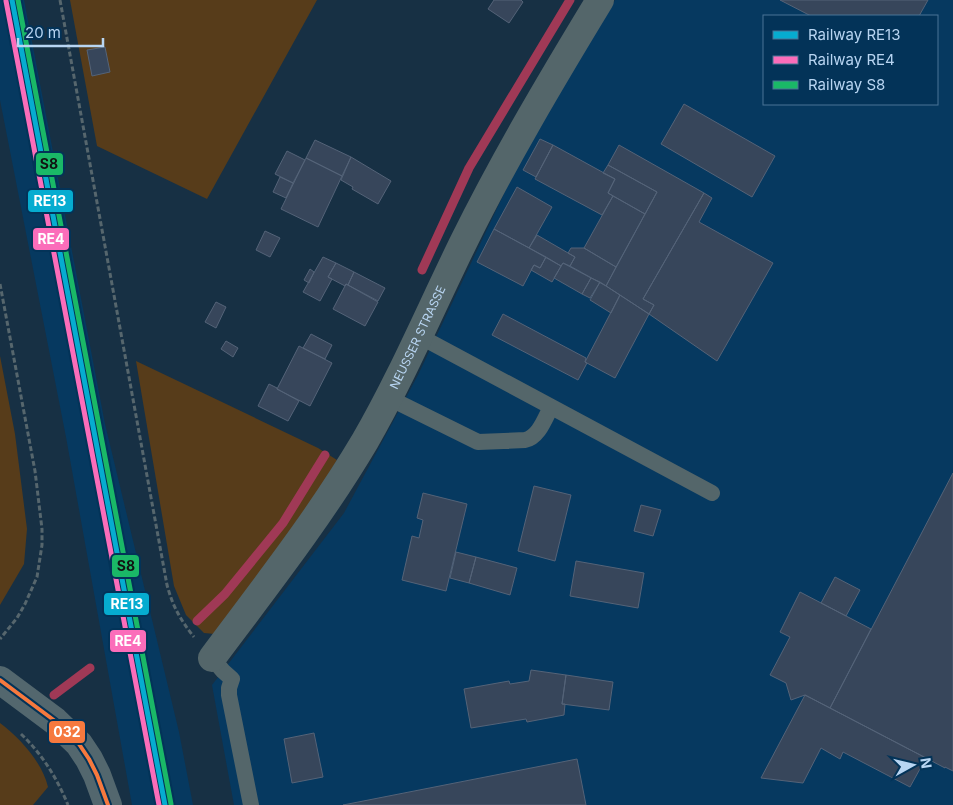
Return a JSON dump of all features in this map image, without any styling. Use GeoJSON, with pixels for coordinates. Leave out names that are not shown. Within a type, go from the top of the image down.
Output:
{"type":"FeatureCollection","features":[{"type":"Feature","properties":{"kind":"street","name":"NEUSSER STRASSE"},"geometry":{"type":"LineString","coordinates":[[212,658],[335,490],[364,441],[388,398],[510,152],[600,0]]}},
{"type":"Feature","properties":{"kind":"street"},"geometry":{"type":"LineString","coordinates":[[0,680],[55,721],[79,744],[97,775],[108,805]]}},
{"type":"Feature","properties":{"kind":"lane"},"geometry":{"type":"LineString","coordinates":[[419,336],[712,493]]}},
{"type":"Feature","properties":{"kind":"lane"},"geometry":{"type":"LineString","coordinates":[[388,398],[478,442],[530,439],[536,434],[551,407]]}},
{"type":"Feature","properties":{"kind":"lane"},"geometry":{"type":"LineString","coordinates":[[212,658],[232,678],[229,695],[251,805]]}},
{"type":"Feature","properties":{"kind":"path"},"geometry":{"type":"LineString","coordinates":[[60,0],[167,585],[179,617],[212,658]]}},
{"type":"Feature","properties":{"kind":"path"},"geometry":{"type":"LineString","coordinates":[[0,284],[35,471],[42,528],[42,545],[37,576],[17,618],[0,639]]}},
{"type":"Feature","properties":{"kind":"path"},"geometry":{"type":"LineString","coordinates":[[20,732],[52,772],[68,805]]}},
{"type":"Feature","properties":{"kind":"shaded area"},"geometry":{"type":"Polygon","coordinates":[[[0,0],[24,0],[105,424],[179,732],[193,805],[132,805],[66,437],[0,100],[0,0]]]}},
{"type":"Feature","properties":{"kind":"shaded area"},"geometry":{"type":"Polygon","coordinates":[[[70,0],[317,0],[207,199],[97,146],[70,0]]]}},
{"type":"Feature","properties":{"kind":"shaded area"},"geometry":{"type":"Polygon","coordinates":[[[615,0],[953,0],[953,805],[234,805],[212,685],[344,513],[418,375],[509,183],[559,90],[615,0]]]}},
{"type":"Feature","properties":{"kind":"shaded area"},"geometry":{"type":"Polygon","coordinates":[[[0,356],[15,434],[27,529],[24,564],[0,605],[0,356]]]}},
{"type":"Feature","properties":{"kind":"shaded area"},"geometry":{"type":"Polygon","coordinates":[[[136,361],[318,448],[337,460],[295,530],[215,634],[204,633],[186,615],[174,586],[136,361]]]}},
{"type":"Feature","properties":{"kind":"shaded area"},"geometry":{"type":"Polygon","coordinates":[[[0,723],[29,751],[45,778],[48,787],[33,805],[0,805],[0,723]]]}},
{"type":"Feature","properties":{"kind":"building"},"geometry":{"type":"Polygon","coordinates":[[[494,0],[521,0],[523,2],[509,23],[488,9],[494,0]]]}},
{"type":"Feature","properties":{"kind":"building"},"geometry":{"type":"Polygon","coordinates":[[[780,0],[928,0],[920,15],[809,15],[780,0]]]}},
{"type":"Feature","properties":{"kind":"building"},"geometry":{"type":"Polygon","coordinates":[[[105,47],[110,72],[92,76],[87,50],[105,47]]]}},
{"type":"Feature","properties":{"kind":"building"},"geometry":{"type":"Polygon","coordinates":[[[684,104],[775,156],[752,197],[661,144],[684,104]]]}},
{"type":"Feature","properties":{"kind":"building"},"geometry":{"type":"Polygon","coordinates":[[[540,139],[553,145],[536,177],[523,170],[540,139]]]}},
{"type":"Feature","properties":{"kind":"building"},"geometry":{"type":"Polygon","coordinates":[[[315,140],[351,157],[342,176],[306,158],[315,140]]]}},
{"type":"Feature","properties":{"kind":"building"},"geometry":{"type":"Polygon","coordinates":[[[553,145],[615,179],[608,193],[613,196],[602,215],[535,179],[553,145]]]}},
{"type":"Feature","properties":{"kind":"building"},"geometry":{"type":"Polygon","coordinates":[[[619,145],[704,193],[643,299],[654,305],[649,314],[606,286],[657,192],[608,165],[619,145]]]}},
{"type":"Feature","properties":{"kind":"building"},"geometry":{"type":"Polygon","coordinates":[[[287,151],[305,160],[293,183],[275,174],[287,151]]]}},
{"type":"Feature","properties":{"kind":"building"},"geometry":{"type":"Polygon","coordinates":[[[351,157],[391,181],[378,204],[352,189],[353,187],[341,180],[351,157]]]}},
{"type":"Feature","properties":{"kind":"building"},"geometry":{"type":"Polygon","coordinates":[[[306,158],[342,176],[318,227],[281,209],[306,158]]]}},
{"type":"Feature","properties":{"kind":"building"},"geometry":{"type":"Polygon","coordinates":[[[608,165],[657,192],[645,214],[608,193],[615,179],[603,173],[608,165]]]}},
{"type":"Feature","properties":{"kind":"building"},"geometry":{"type":"Polygon","coordinates":[[[280,177],[293,183],[286,198],[273,192],[280,177]]]}},
{"type":"Feature","properties":{"kind":"building"},"geometry":{"type":"Polygon","coordinates":[[[517,187],[552,207],[529,248],[494,229],[517,187]]]}},
{"type":"Feature","properties":{"kind":"building"},"geometry":{"type":"Polygon","coordinates":[[[704,193],[712,198],[699,222],[773,263],[717,361],[649,314],[654,305],[643,299],[704,193]]]}},
{"type":"Feature","properties":{"kind":"building"},"geometry":{"type":"Polygon","coordinates":[[[613,196],[645,214],[616,267],[584,248],[613,196]]]}},
{"type":"Feature","properties":{"kind":"building"},"geometry":{"type":"Polygon","coordinates":[[[494,229],[546,257],[540,268],[534,265],[523,286],[477,262],[494,229]]]}},
{"type":"Feature","properties":{"kind":"building"},"geometry":{"type":"Polygon","coordinates":[[[265,231],[280,238],[270,257],[256,250],[265,231]]]}},
{"type":"Feature","properties":{"kind":"building"},"geometry":{"type":"Polygon","coordinates":[[[537,235],[575,257],[570,266],[563,263],[561,266],[529,248],[537,235]]]}},
{"type":"Feature","properties":{"kind":"building"},"geometry":{"type":"Polygon","coordinates":[[[571,248],[584,248],[616,267],[606,286],[570,266],[575,257],[568,253],[571,248]]]}},
{"type":"Feature","properties":{"kind":"building"},"geometry":{"type":"Polygon","coordinates":[[[323,257],[336,263],[328,277],[332,279],[320,301],[303,292],[323,257]]]}},
{"type":"Feature","properties":{"kind":"building"},"geometry":{"type":"Polygon","coordinates":[[[546,257],[561,266],[552,282],[531,270],[534,265],[540,268],[546,257]]]}},
{"type":"Feature","properties":{"kind":"building"},"geometry":{"type":"Polygon","coordinates":[[[336,263],[354,272],[348,285],[346,284],[345,286],[328,277],[336,263]]]}},
{"type":"Feature","properties":{"kind":"building"},"geometry":{"type":"Polygon","coordinates":[[[563,263],[591,278],[582,294],[554,278],[563,263]]]}},
{"type":"Feature","properties":{"kind":"building"},"geometry":{"type":"Polygon","coordinates":[[[310,269],[314,272],[309,283],[304,280],[310,269]]]}},
{"type":"Feature","properties":{"kind":"building"},"geometry":{"type":"Polygon","coordinates":[[[354,272],[385,288],[378,301],[348,285],[354,272]]]}},
{"type":"Feature","properties":{"kind":"building"},"geometry":{"type":"Polygon","coordinates":[[[591,278],[600,282],[590,298],[582,294],[591,278]]]}},
{"type":"Feature","properties":{"kind":"building"},"geometry":{"type":"Polygon","coordinates":[[[600,282],[620,295],[611,313],[590,300],[600,282]]]}},
{"type":"Feature","properties":{"kind":"building"},"geometry":{"type":"Polygon","coordinates":[[[346,284],[378,302],[365,326],[333,309],[346,284]]]}},
{"type":"Feature","properties":{"kind":"building"},"geometry":{"type":"Polygon","coordinates":[[[620,295],[649,314],[615,378],[585,362],[620,295]]]}},
{"type":"Feature","properties":{"kind":"building"},"geometry":{"type":"Polygon","coordinates":[[[216,302],[226,307],[216,328],[205,322],[216,302]]]}},
{"type":"Feature","properties":{"kind":"building"},"geometry":{"type":"Polygon","coordinates":[[[503,314],[586,358],[585,362],[587,363],[578,380],[492,335],[503,314]]]}},
{"type":"Feature","properties":{"kind":"building"},"geometry":{"type":"Polygon","coordinates":[[[311,334],[332,345],[325,359],[303,348],[311,334]]]}},
{"type":"Feature","properties":{"kind":"building"},"geometry":{"type":"Polygon","coordinates":[[[226,341],[238,348],[233,357],[221,349],[226,341]]]}},
{"type":"Feature","properties":{"kind":"building"},"geometry":{"type":"Polygon","coordinates":[[[299,346],[332,363],[310,406],[277,389],[299,346]]]}},
{"type":"Feature","properties":{"kind":"building"},"geometry":{"type":"Polygon","coordinates":[[[269,384],[299,401],[288,421],[258,406],[269,384]]]}},
{"type":"Feature","properties":{"kind":"building"},"geometry":{"type":"Polygon","coordinates":[[[953,473],[953,771],[830,708],[953,473]]]}},
{"type":"Feature","properties":{"kind":"building"},"geometry":{"type":"Polygon","coordinates":[[[534,486],[571,495],[555,561],[518,551],[534,486]]]}},
{"type":"Feature","properties":{"kind":"building"},"geometry":{"type":"Polygon","coordinates":[[[423,493],[467,504],[446,591],[402,580],[412,536],[419,538],[423,520],[417,518],[423,493]]]}},
{"type":"Feature","properties":{"kind":"building"},"geometry":{"type":"Polygon","coordinates":[[[641,505],[661,510],[653,536],[634,531],[641,505]]]}},
{"type":"Feature","properties":{"kind":"building"},"geometry":{"type":"Polygon","coordinates":[[[456,552],[476,557],[469,583],[450,578],[456,552]]]}},
{"type":"Feature","properties":{"kind":"building"},"geometry":{"type":"Polygon","coordinates":[[[476,557],[517,568],[510,595],[469,583],[476,557]]]}},
{"type":"Feature","properties":{"kind":"building"},"geometry":{"type":"Polygon","coordinates":[[[576,561],[644,573],[638,608],[570,596],[576,561]]]}},
{"type":"Feature","properties":{"kind":"building"},"geometry":{"type":"Polygon","coordinates":[[[835,577],[860,590],[846,616],[821,603],[835,577]]]}},
{"type":"Feature","properties":{"kind":"building"},"geometry":{"type":"Polygon","coordinates":[[[800,592],[871,629],[830,708],[805,695],[791,700],[786,683],[770,675],[790,637],[780,632],[800,592]]]}},
{"type":"Feature","properties":{"kind":"building"},"geometry":{"type":"Polygon","coordinates":[[[531,670],[566,675],[562,704],[565,704],[564,715],[527,722],[526,719],[471,728],[464,689],[509,681],[510,684],[529,681],[531,670]]]}},
{"type":"Feature","properties":{"kind":"building"},"geometry":{"type":"Polygon","coordinates":[[[566,675],[613,682],[609,710],[562,704],[566,675]]]}},
{"type":"Feature","properties":{"kind":"building"},"geometry":{"type":"Polygon","coordinates":[[[805,695],[926,758],[910,787],[843,752],[840,759],[821,748],[803,783],[761,778],[805,695]]]}},
{"type":"Feature","properties":{"kind":"building"},"geometry":{"type":"Polygon","coordinates":[[[314,733],[323,777],[292,783],[284,739],[314,733]]]}},
{"type":"Feature","properties":{"kind":"building"},"geometry":{"type":"Polygon","coordinates":[[[577,759],[586,805],[343,805],[577,759]]]}},
{"type":"Feature","properties":{"kind":"waterway"},"geometry":{"type":"LineString","coordinates":[[422,270],[469,168],[570,0]]}},
{"type":"Feature","properties":{"kind":"waterway"},"geometry":{"type":"LineString","coordinates":[[197,621],[225,594],[283,523],[325,455]]}},
{"type":"Feature","properties":{"kind":"waterway"},"geometry":{"type":"LineString","coordinates":[[54,695],[90,668]]}},
{"type":"Feature","properties":{"kind":"rail line","name":"RE13"},"geometry":{"type":"LineString","coordinates":[[12,0],[165,805]]}},
{"type":"Feature","properties":{"kind":"rail line","name":"S8"},"geometry":{"type":"LineString","coordinates":[[18,0],[171,804]]}},
{"type":"Feature","properties":{"kind":"rail line","name":"RE4"},"geometry":{"type":"LineString","coordinates":[[6,1],[159,805]]}},
{"type":"Feature","properties":{"kind":"transit line","name":"032"},"geometry":{"type":"LineString","coordinates":[[0,680],[55,721],[79,744],[97,775],[108,805]]}}]}
